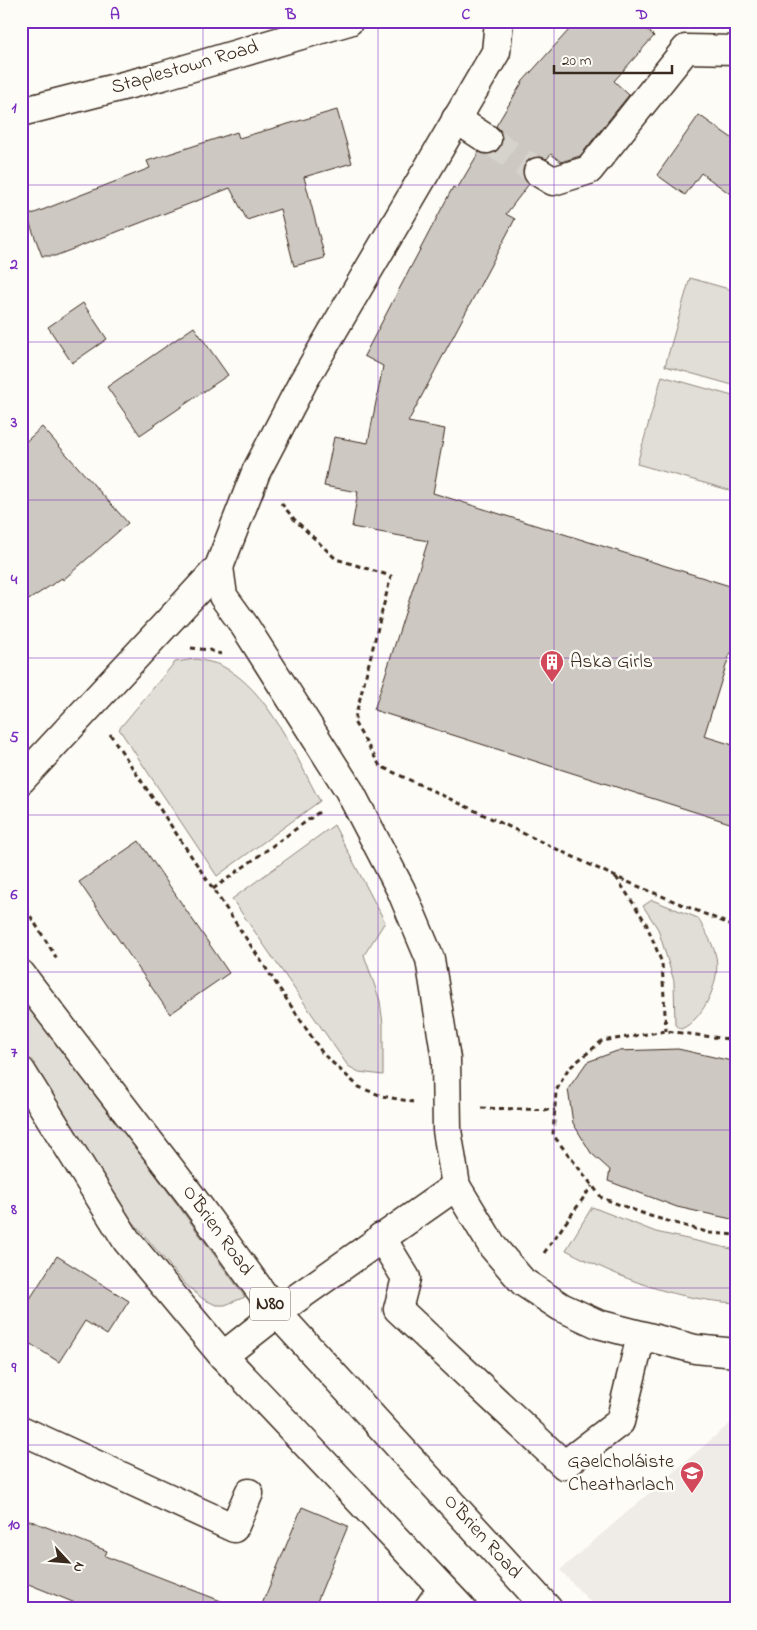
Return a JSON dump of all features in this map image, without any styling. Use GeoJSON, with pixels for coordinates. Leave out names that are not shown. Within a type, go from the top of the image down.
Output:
{"type":"FeatureCollection","features":[{"type":"Feature","properties":{"kind":"street","name":"Staplestown Road"},"geometry":{"type":"LineString","coordinates":[[21,112],[162,76],[349,21]]}},
{"type":"Feature","properties":{"kind":"street"},"geometry":{"type":"LineString","coordinates":[[21,780],[219,567],[256,472],[303,382],[496,52],[498,21]]}},
{"type":"Feature","properties":{"kind":"street"},"geometry":{"type":"LineString","coordinates":[[538,172],[553,181],[589,170],[686,49],[736,50]]}},
{"type":"Feature","properties":{"kind":"street"},"geometry":{"type":"LineString","coordinates":[[456,119],[487,139]]}},
{"type":"Feature","properties":{"kind":"street"},"geometry":{"type":"LineString","coordinates":[[219,567],[223,596],[244,625],[349,790],[410,910],[430,959],[446,1059],[447,1130],[456,1186],[493,1247],[523,1282],[561,1307],[598,1324],[695,1349],[736,1353]]}},
{"type":"Feature","properties":{"kind":"street","name":"O'Brien Road"},"geometry":{"type":"LineString","coordinates":[[21,974],[173,1172],[276,1312],[548,1609]]}},
{"type":"Feature","properties":{"kind":"street"},"geometry":{"type":"LineString","coordinates":[[21,1071],[127,1241],[223,1356],[435,1599],[462,1609]]}},
{"type":"Feature","properties":{"kind":"street"},"geometry":{"type":"LineString","coordinates":[[223,1356],[276,1312],[456,1186]]}},
{"type":"Feature","properties":{"kind":"street"},"geometry":{"type":"LineString","coordinates":[[381,1237],[406,1278],[398,1309],[564,1465],[620,1422],[641,1336]]}},
{"type":"Feature","properties":{"kind":"street"},"geometry":{"type":"LineString","coordinates":[[21,1430],[234,1528],[249,1493]]}},
{"type":"Feature","properties":{"kind":"path"},"geometry":{"type":"LineString","coordinates":[[256,472],[294,518],[336,559],[391,576],[354,722],[380,766],[616,877],[736,928]]}},
{"type":"Feature","properties":{"kind":"path"},"geometry":{"type":"LineString","coordinates":[[183,647],[209,650],[228,657]]}},
{"type":"Feature","properties":{"kind":"path"},"geometry":{"type":"LineString","coordinates":[[107,730],[323,1054],[359,1087],[382,1096],[446,1108],[555,1110]]}},
{"type":"Feature","properties":{"kind":"path"},"geometry":{"type":"LineString","coordinates":[[213,889],[330,804]]}},
{"type":"Feature","properties":{"kind":"path"},"geometry":{"type":"LineString","coordinates":[[616,877],[646,922],[662,963],[666,1032]]}},
{"type":"Feature","properties":{"kind":"path"},"geometry":{"type":"LineString","coordinates":[[736,1033],[735,1040],[666,1032],[602,1041],[568,1069],[556,1091],[553,1135],[602,1198],[650,1216],[710,1233],[736,1235]]}},
{"type":"Feature","properties":{"kind":"path"},"geometry":{"type":"LineString","coordinates":[[523,1282],[592,1186]]}},
{"type":"Feature","properties":{"kind":"shaded area"},"geometry":{"type":"Polygon","coordinates":[[[690,278],[736,291],[736,386],[665,366],[690,278]]]}},
{"type":"Feature","properties":{"kind":"shaded area"},"geometry":{"type":"Polygon","coordinates":[[[662,376],[736,397],[736,492],[637,464],[662,376]]]}},
{"type":"Feature","properties":{"kind":"shaded area"},"geometry":{"type":"Polygon","coordinates":[[[196,659],[222,666],[239,677],[254,691],[279,726],[320,801],[217,876],[119,729],[175,662],[196,659]]]}},
{"type":"Feature","properties":{"kind":"shaded area"},"geometry":{"type":"Polygon","coordinates":[[[334,825],[385,922],[364,955],[380,1001],[383,1024],[383,1075],[359,1072],[348,1066],[232,899],[334,825]]]}},
{"type":"Feature","properties":{"kind":"shaded area"},"geometry":{"type":"Polygon","coordinates":[[[652,900],[698,918],[715,953],[717,963],[716,974],[710,997],[697,1017],[681,1029],[675,1025],[674,981],[658,929],[643,906],[652,900]]]}},
{"type":"Feature","properties":{"kind":"shaded area"},"geometry":{"type":"Polygon","coordinates":[[[30,1003],[245,1297],[225,1305],[216,1305],[203,1299],[185,1284],[124,1211],[21,1050],[21,1009],[30,1003]]]}},
{"type":"Feature","properties":{"kind":"shaded area"},"geometry":{"type":"Polygon","coordinates":[[[592,1207],[656,1232],[736,1250],[736,1303],[690,1297],[648,1286],[607,1270],[566,1250],[592,1207]]]}},
{"type":"Feature","properties":{"kind":"shaded area","name":"Gaelcholáiste Cheatharlach"},"geometry":{"type":"Polygon","coordinates":[[[736,1418],[736,1609],[597,1609],[560,1570],[736,1418]]]}},
{"type":"Feature","properties":{"kind":"building","name":"Aska Girls"},"geometry":{"type":"Polygon","coordinates":[[[577,21],[638,21],[654,36],[614,81],[629,95],[580,156],[561,162],[551,154],[547,159],[538,156],[530,159],[525,164],[522,172],[529,184],[506,214],[515,219],[408,422],[445,429],[433,493],[736,588],[736,655],[730,653],[704,736],[736,746],[736,825],[374,710],[428,541],[352,527],[358,492],[324,486],[334,437],[368,443],[383,366],[364,356],[453,187],[457,189],[479,152],[487,155],[494,153],[500,148],[503,139],[501,131],[496,126],[523,81],[577,21]]]}},
{"type":"Feature","properties":{"kind":"building"},"geometry":{"type":"Polygon","coordinates":[[[337,110],[352,163],[304,177],[325,258],[294,266],[280,209],[247,220],[230,188],[55,256],[42,256],[27,216],[150,168],[147,161],[237,132],[239,138],[337,110]]]}},
{"type":"Feature","properties":{"kind":"building"},"geometry":{"type":"Polygon","coordinates":[[[699,115],[736,141],[736,198],[701,173],[685,195],[657,175],[699,115]]]}},
{"type":"Feature","properties":{"kind":"building"},"geometry":{"type":"Polygon","coordinates":[[[83,303],[107,339],[72,363],[48,327],[83,303]]]}},
{"type":"Feature","properties":{"kind":"building"},"geometry":{"type":"Polygon","coordinates":[[[194,327],[228,375],[140,435],[107,387],[194,327]]]}},
{"type":"Feature","properties":{"kind":"building"},"geometry":{"type":"Polygon","coordinates":[[[42,427],[128,523],[63,580],[62,578],[21,605],[21,446],[42,427]]]}},
{"type":"Feature","properties":{"kind":"building"},"geometry":{"type":"Polygon","coordinates":[[[139,841],[229,973],[170,1014],[79,882],[139,841]]]}},
{"type":"Feature","properties":{"kind":"building"},"geometry":{"type":"Polygon","coordinates":[[[678,1049],[736,1062],[736,1220],[677,1207],[608,1181],[610,1170],[591,1153],[573,1123],[568,1089],[587,1062],[617,1051],[678,1049]]]}},
{"type":"Feature","properties":{"kind":"building"},"geometry":{"type":"Polygon","coordinates":[[[57,1256],[129,1301],[107,1335],[85,1321],[59,1362],[21,1338],[21,1313],[57,1256]]]}},
{"type":"Feature","properties":{"kind":"building"},"geometry":{"type":"Polygon","coordinates":[[[302,1507],[348,1526],[314,1609],[260,1609],[302,1507]]]}},
{"type":"Feature","properties":{"kind":"building"},"geometry":{"type":"Polygon","coordinates":[[[21,1517],[107,1551],[105,1556],[234,1606],[233,1609],[90,1609],[21,1581],[21,1517]]]}},
{"type":"Feature","properties":{"kind":"tunnel"},"geometry":{"type":"LineString","coordinates":[[487,139],[538,172]]}},
{"type":"Feature","properties":{"kind":"place","name":"Aska Girls"},"geometry":{"type":"Point","coordinates":[552,683]}},
{"type":"Feature","properties":{"kind":"place","name":"Gaelcholáiste Cheatharlach"},"geometry":{"type":"Point","coordinates":[692,1494]}}]}
